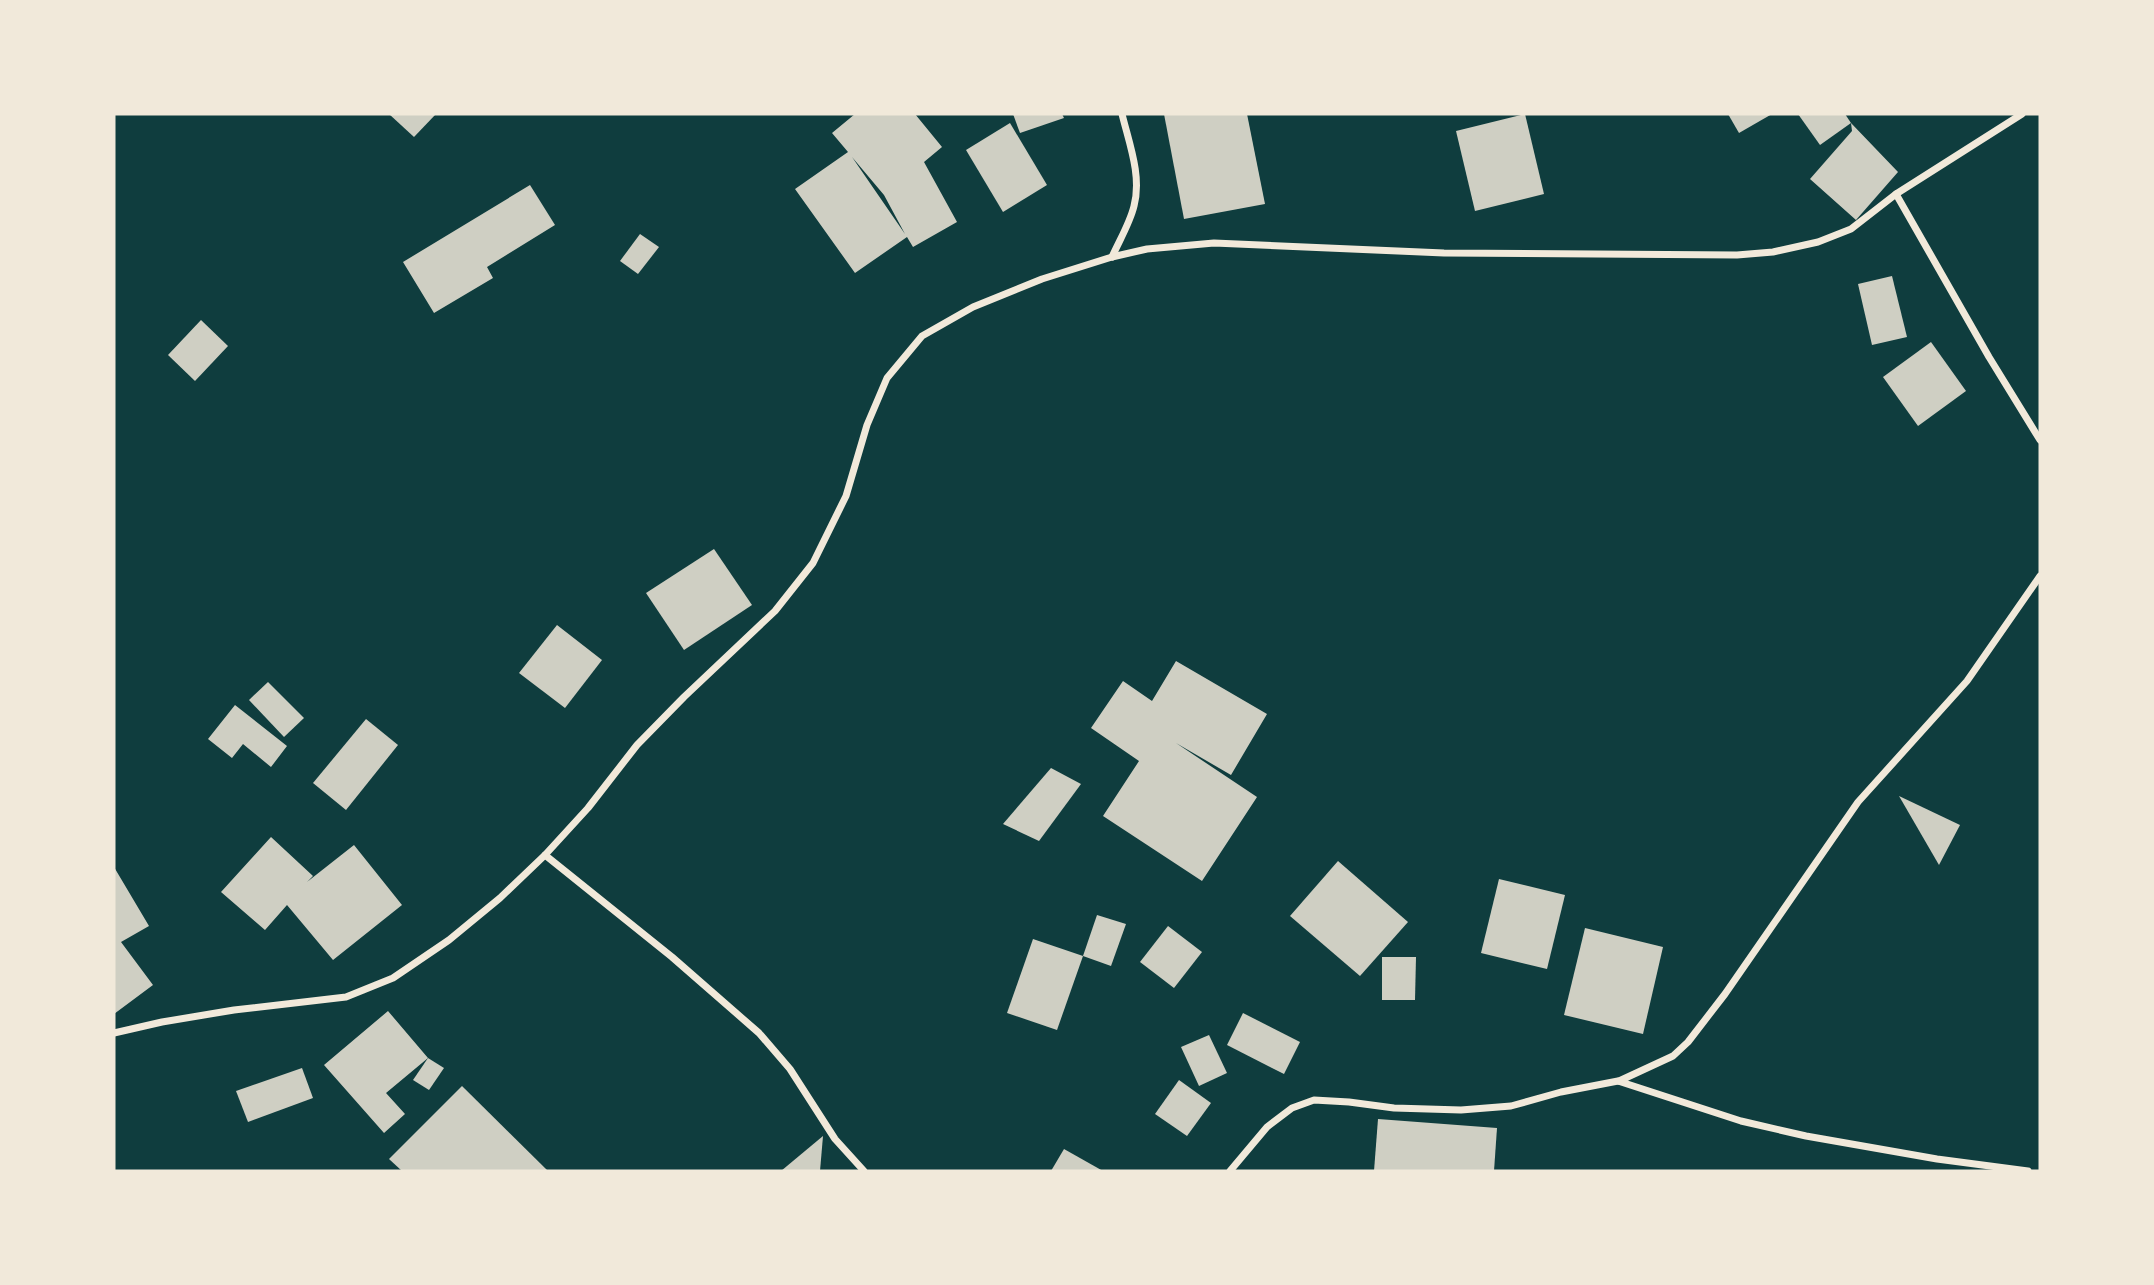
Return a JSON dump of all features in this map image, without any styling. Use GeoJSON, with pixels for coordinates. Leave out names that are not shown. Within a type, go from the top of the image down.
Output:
{"type":"FeatureCollection","features":[{"type":"Feature","properties":{"kind":"street"},"geometry":{"type":"LineString","coordinates":[[1112,257],[1134,208],[1137,190],[1122,114]]}},
{"type":"Feature","properties":{"kind":"street"},"geometry":{"type":"LineString","coordinates":[[114,1033],[234,1010],[346,997],[393,978],[449,940],[500,898],[545,855],[588,808],[637,745],[775,611],[813,563],[846,496],[867,425],[887,378],[922,335],[973,307],[1042,279],[1112,257],[1147,249],[1214,243],[1444,253],[1737,255],[1773,251],[1818,242],[1851,229],[1896,194],[2022,114]]}},
{"type":"Feature","properties":{"kind":"street"},"geometry":{"type":"LineString","coordinates":[[1896,194],[2040,440]]}},
{"type":"Feature","properties":{"kind":"street"},"geometry":{"type":"LineString","coordinates":[[1230,1171],[1267,1127],[1292,1108],[1314,1100],[1394,1108],[1461,1110],[1511,1106],[1561,1092],[1619,1081],[1672,1056],[1688,1042],[1725,994],[1858,802],[1967,681],[2040,576]]}},
{"type":"Feature","properties":{"kind":"street"},"geometry":{"type":"LineString","coordinates":[[545,855],[672,957],[759,1033],[790,1069],[835,1139],[864,1171]]}},
{"type":"Feature","properties":{"kind":"street"},"geometry":{"type":"LineString","coordinates":[[1619,1081],[1741,1121],[1793,1133],[2028,1171]]}},
{"type":"Feature","properties":{"kind":"building"},"geometry":{"type":"Polygon","coordinates":[[[389,114],[436,114],[414,137],[389,114]]]}},
{"type":"Feature","properties":{"kind":"building"},"geometry":{"type":"Polygon","coordinates":[[[855,114],[915,114],[942,147],[924,162],[957,222],[913,247],[907,237],[855,273],[795,189],[848,152],[832,133],[855,114]],[[852,157],[905,234],[884,195],[852,157]]]}},
{"type":"Feature","properties":{"kind":"building"},"geometry":{"type":"Polygon","coordinates":[[[1013,114],[1062,114],[1064,118],[1020,133],[1013,114]]]}},
{"type":"Feature","properties":{"kind":"building"},"geometry":{"type":"Polygon","coordinates":[[[1164,114],[1247,114],[1265,204],[1184,219],[1164,114]]]}},
{"type":"Feature","properties":{"kind":"building"},"geometry":{"type":"Polygon","coordinates":[[[1525,114],[1544,194],[1475,211],[1456,131],[1525,114]]]}},
{"type":"Feature","properties":{"kind":"building"},"geometry":{"type":"Polygon","coordinates":[[[1728,114],[1772,114],[1739,133],[1728,114]]]}},
{"type":"Feature","properties":{"kind":"building"},"geometry":{"type":"Polygon","coordinates":[[[1798,114],[1845,114],[1851,123],[1820,145],[1798,114]]]}},
{"type":"Feature","properties":{"kind":"building"},"geometry":{"type":"Polygon","coordinates":[[[1010,123],[1047,185],[1003,212],[966,150],[1010,123]]]}},
{"type":"Feature","properties":{"kind":"building"},"geometry":{"type":"Polygon","coordinates":[[[1851,123],[1898,172],[1856,220],[1810,179],[1852,131],[1851,123]]]}},
{"type":"Feature","properties":{"kind":"building"},"geometry":{"type":"Polygon","coordinates":[[[530,185],[555,225],[487,267],[493,278],[434,313],[403,262],[530,185]]]}},
{"type":"Feature","properties":{"kind":"building"},"geometry":{"type":"Polygon","coordinates":[[[640,234],[659,247],[638,274],[620,261],[640,234]]]}},
{"type":"Feature","properties":{"kind":"building"},"geometry":{"type":"Polygon","coordinates":[[[1892,276],[1907,337],[1872,345],[1858,284],[1892,276]]]}},
{"type":"Feature","properties":{"kind":"building"},"geometry":{"type":"Polygon","coordinates":[[[201,320],[228,346],[195,381],[168,355],[201,320]]]}},
{"type":"Feature","properties":{"kind":"building"},"geometry":{"type":"Polygon","coordinates":[[[1931,342],[1966,391],[1918,426],[1883,377],[1931,342]]]}},
{"type":"Feature","properties":{"kind":"building"},"geometry":{"type":"Polygon","coordinates":[[[714,549],[752,605],[684,650],[646,593],[714,549]]]}},
{"type":"Feature","properties":{"kind":"building"},"geometry":{"type":"Polygon","coordinates":[[[557,625],[602,660],[565,708],[519,673],[557,625]]]}},
{"type":"Feature","properties":{"kind":"building"},"geometry":{"type":"Polygon","coordinates":[[[1176,661],[1267,714],[1231,775],[1176,743],[1257,797],[1202,881],[1103,816],[1139,761],[1091,728],[1123,681],[1152,701],[1176,661]]]}},
{"type":"Feature","properties":{"kind":"building"},"geometry":{"type":"Polygon","coordinates":[[[268,682],[304,718],[284,737],[249,700],[268,682]]]}},
{"type":"Feature","properties":{"kind":"building"},"geometry":{"type":"Polygon","coordinates":[[[235,705],[287,746],[271,767],[243,744],[232,758],[208,739],[235,705]]]}},
{"type":"Feature","properties":{"kind":"building"},"geometry":{"type":"Polygon","coordinates":[[[366,719],[398,745],[346,810],[313,783],[366,719]]]}},
{"type":"Feature","properties":{"kind":"building"},"geometry":{"type":"Polygon","coordinates":[[[1051,768],[1081,784],[1039,841],[1003,824],[1051,768]]]}},
{"type":"Feature","properties":{"kind":"building"},"geometry":{"type":"Polygon","coordinates":[[[1899,796],[1960,825],[1939,865],[1899,796]]]}},
{"type":"Feature","properties":{"kind":"building"},"geometry":{"type":"Polygon","coordinates":[[[271,837],[313,876],[307,882],[354,845],[402,905],[333,960],[287,905],[265,930],[221,892],[271,837]]]}},
{"type":"Feature","properties":{"kind":"building"},"geometry":{"type":"Polygon","coordinates":[[[1338,861],[1408,922],[1360,976],[1290,916],[1338,861]]]}},
{"type":"Feature","properties":{"kind":"building"},"geometry":{"type":"Polygon","coordinates":[[[114,867],[149,926],[121,942],[153,985],[114,1014],[114,867]]]}},
{"type":"Feature","properties":{"kind":"building"},"geometry":{"type":"Polygon","coordinates":[[[1499,879],[1565,895],[1547,969],[1481,953],[1499,879]]]}},
{"type":"Feature","properties":{"kind":"building"},"geometry":{"type":"Polygon","coordinates":[[[1097,915],[1126,924],[1111,966],[1083,956],[1097,915]]]}},
{"type":"Feature","properties":{"kind":"building"},"geometry":{"type":"Polygon","coordinates":[[[1168,926],[1202,952],[1174,988],[1140,962],[1168,926]]]}},
{"type":"Feature","properties":{"kind":"building"},"geometry":{"type":"Polygon","coordinates":[[[1585,928],[1663,947],[1643,1034],[1564,1015],[1585,928]]]}},
{"type":"Feature","properties":{"kind":"building"},"geometry":{"type":"Polygon","coordinates":[[[1033,939],[1083,956],[1057,1030],[1007,1013],[1033,939]]]}},
{"type":"Feature","properties":{"kind":"building"},"geometry":{"type":"Polygon","coordinates":[[[1382,957],[1416,957],[1415,1000],[1382,1000],[1382,957]]]}},
{"type":"Feature","properties":{"kind":"building"},"geometry":{"type":"Polygon","coordinates":[[[388,1011],[428,1058],[386,1093],[405,1114],[384,1133],[324,1065],[388,1011]]]}},
{"type":"Feature","properties":{"kind":"building"},"geometry":{"type":"Polygon","coordinates":[[[1243,1013],[1300,1042],[1284,1074],[1227,1045],[1243,1013]]]}},
{"type":"Feature","properties":{"kind":"building"},"geometry":{"type":"Polygon","coordinates":[[[1209,1035],[1227,1073],[1199,1086],[1181,1047],[1209,1035]]]}},
{"type":"Feature","properties":{"kind":"building"},"geometry":{"type":"Polygon","coordinates":[[[428,1058],[444,1068],[429,1090],[413,1080],[428,1058]]]}},
{"type":"Feature","properties":{"kind":"building"},"geometry":{"type":"Polygon","coordinates":[[[302,1068],[313,1098],[248,1122],[236,1091],[302,1068]]]}},
{"type":"Feature","properties":{"kind":"building"},"geometry":{"type":"Polygon","coordinates":[[[1179,1080],[1211,1103],[1187,1136],[1155,1114],[1179,1080]]]}},
{"type":"Feature","properties":{"kind":"building"},"geometry":{"type":"Polygon","coordinates":[[[462,1086],[548,1171],[402,1171],[389,1159],[462,1086]]]}},
{"type":"Feature","properties":{"kind":"building"},"geometry":{"type":"Polygon","coordinates":[[[1378,1119],[1497,1128],[1494,1171],[1374,1171],[1378,1119]]]}},
{"type":"Feature","properties":{"kind":"building"},"geometry":{"type":"Polygon","coordinates":[[[823,1136],[820,1171],[781,1171],[823,1136]]]}},
{"type":"Feature","properties":{"kind":"building"},"geometry":{"type":"Polygon","coordinates":[[[1064,1149],[1103,1171],[1051,1171],[1064,1149]]]}}]}
